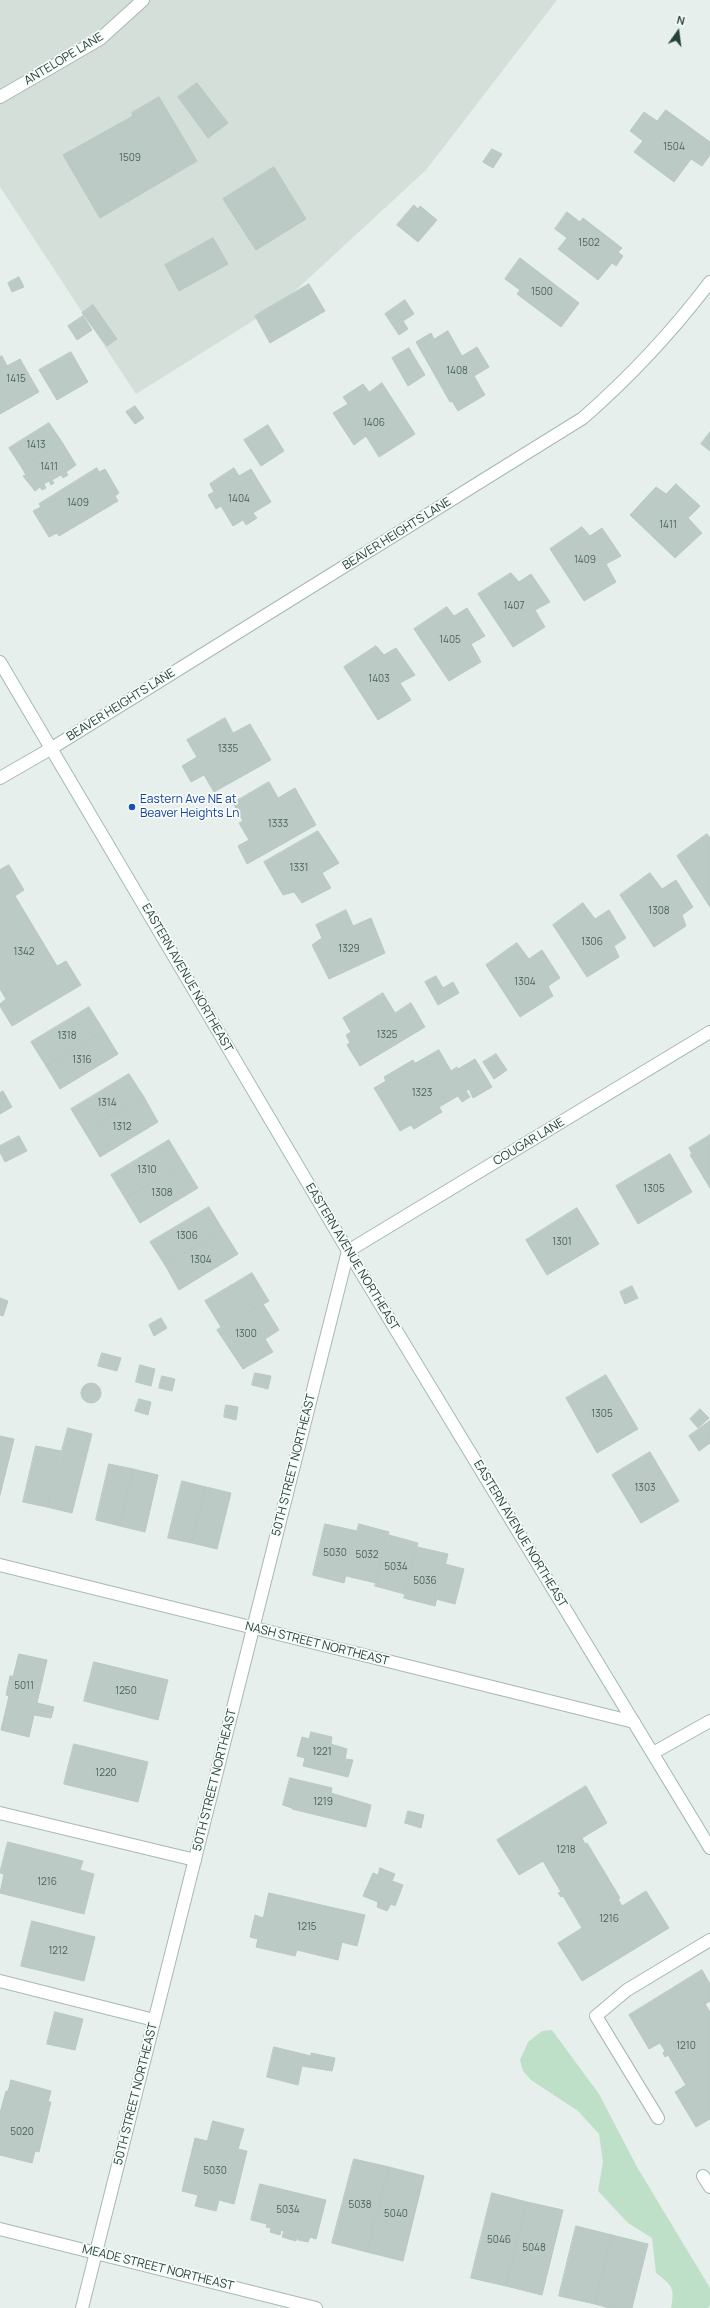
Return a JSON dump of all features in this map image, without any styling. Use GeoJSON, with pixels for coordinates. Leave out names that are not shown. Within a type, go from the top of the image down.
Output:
{"type":"FeatureCollection","features":[{"type":"Feature","properties":{"kind":"street","name":"ANTELOPE LANE"},"geometry":{"type":"LineString","coordinates":[[0,97],[100,39],[142,0]]}},
{"type":"Feature","properties":{"kind":"street","name":"BEAVER HEIGHTS LANE"},"geometry":{"type":"LineString","coordinates":[[0,778],[52,748],[582,418],[622,383],[685,315],[710,282]]}},
{"type":"Feature","properties":{"kind":"street","name":"EASTERN AVENUE NORTHEAST"},"geometry":{"type":"LineString","coordinates":[[0,662],[348,1251],[710,1848]]}},
{"type":"Feature","properties":{"kind":"street","name":"COUGAR LANE"},"geometry":{"type":"LineString","coordinates":[[348,1251],[710,1032]]}},
{"type":"Feature","properties":{"kind":"street","name":"50TH STREET NORTHEAST"},"geometry":{"type":"LineString","coordinates":[[82,2308],[348,1251]]}},
{"type":"Feature","properties":{"kind":"street","name":"NASH STREET NORTHEAST"},"geometry":{"type":"LineString","coordinates":[[0,1565],[634,1722]]}},
{"type":"Feature","properties":{"kind":"street"},"geometry":{"type":"LineString","coordinates":[[653,1753],[710,1721]]}},
{"type":"Feature","properties":{"kind":"street"},"geometry":{"type":"LineString","coordinates":[[0,1813],[195,1860]]}},
{"type":"Feature","properties":{"kind":"street"},"geometry":{"type":"LineString","coordinates":[[658,2118],[596,2016],[627,1990],[710,1940]]}},
{"type":"Feature","properties":{"kind":"street"},"geometry":{"type":"LineString","coordinates":[[0,1981],[154,2020]]}},
{"type":"Feature","properties":{"kind":"street"},"geometry":{"type":"LineString","coordinates":[[703,2176],[710,2187]]}},
{"type":"Feature","properties":{"kind":"street","name":"MEADE STREET NORTHEAST"},"geometry":{"type":"LineString","coordinates":[[0,2229],[316,2308]]}},
{"type":"Feature","properties":{"kind":"shaded area"},"geometry":{"type":"Polygon","coordinates":[[[0,0],[557,0],[426,170],[283,302],[136,394],[0,187],[0,0]]]}},
{"type":"Feature","properties":{"kind":"green space"},"geometry":{"type":"Polygon","coordinates":[[[552,2030],[599,2094],[637,2167],[710,2288],[710,2305],[708,2308],[671,2308],[673,2296],[672,2291],[669,2284],[656,2273],[652,2238],[628,2223],[598,2191],[603,2162],[599,2134],[578,2111],[531,2080],[523,2071],[520,2060],[528,2042],[542,2031],[552,2030]]]}},
{"type":"Feature","properties":{"kind":"building"},"geometry":{"type":"Polygon","coordinates":[[[197,83],[228,123],[208,138],[178,97],[197,83]]]}},
{"type":"Feature","properties":{"kind":"building"},"geometry":{"type":"Polygon","coordinates":[[[159,97],[197,161],[100,218],[63,155],[133,116],[132,113],[159,97]]]}},
{"type":"Feature","properties":{"kind":"building"},"geometry":{"type":"Polygon","coordinates":[[[666,110],[710,142],[710,155],[702,166],[691,159],[674,182],[634,152],[643,141],[630,131],[644,112],[657,121],[666,110]]]}},
{"type":"Feature","properties":{"kind":"building"},"geometry":{"type":"Polygon","coordinates":[[[492,149],[502,154],[493,168],[483,162],[492,149]]]}},
{"type":"Feature","properties":{"kind":"building"},"geometry":{"type":"Polygon","coordinates":[[[274,167],[306,219],[256,250],[223,199],[274,167]]]}},
{"type":"Feature","properties":{"kind":"building"},"geometry":{"type":"Polygon","coordinates":[[[414,205],[418,209],[420,206],[437,220],[418,242],[397,225],[414,205]]]}},
{"type":"Feature","properties":{"kind":"building"},"geometry":{"type":"Polygon","coordinates":[[[567,212],[580,222],[583,218],[622,248],[618,252],[623,256],[616,266],[612,263],[598,280],[558,249],[567,238],[555,229],[567,212]]]}},
{"type":"Feature","properties":{"kind":"building"},"geometry":{"type":"Polygon","coordinates":[[[213,238],[228,264],[179,291],[165,265],[213,238]]]}},
{"type":"Feature","properties":{"kind":"building"},"geometry":{"type":"Polygon","coordinates":[[[520,258],[579,303],[561,327],[517,294],[520,290],[505,279],[520,258]]]}},
{"type":"Feature","properties":{"kind":"building"},"geometry":{"type":"Polygon","coordinates":[[[19,277],[24,287],[12,292],[8,283],[19,277]]]}},
{"type":"Feature","properties":{"kind":"building"},"geometry":{"type":"Polygon","coordinates":[[[309,284],[325,311],[270,343],[255,316],[309,284]]]}},
{"type":"Feature","properties":{"kind":"building"},"geometry":{"type":"Polygon","coordinates":[[[405,300],[414,314],[403,321],[408,329],[399,335],[385,314],[405,300]]]}},
{"type":"Feature","properties":{"kind":"building"},"geometry":{"type":"Polygon","coordinates":[[[93,305],[117,339],[107,346],[82,313],[93,305]]]}},
{"type":"Feature","properties":{"kind":"building"},"geometry":{"type":"Polygon","coordinates":[[[83,316],[92,330],[77,340],[68,326],[83,316]]]}},
{"type":"Feature","properties":{"kind":"building"},"geometry":{"type":"Polygon","coordinates":[[[448,331],[462,356],[477,347],[489,367],[474,376],[485,395],[458,411],[452,401],[450,402],[416,342],[431,333],[434,339],[448,331]]]}},
{"type":"Feature","properties":{"kind":"building"},"geometry":{"type":"Polygon","coordinates":[[[409,348],[425,375],[408,386],[392,358],[409,348]]]}},
{"type":"Feature","properties":{"kind":"building"},"geometry":{"type":"Polygon","coordinates":[[[71,352],[88,382],[57,400],[39,370],[71,352]]]}},
{"type":"Feature","properties":{"kind":"building"},"geometry":{"type":"Polygon","coordinates":[[[2,356],[7,366],[20,359],[39,392],[0,414],[0,357],[2,356]]]}},
{"type":"Feature","properties":{"kind":"building"},"geometry":{"type":"Polygon","coordinates":[[[382,383],[415,434],[379,457],[366,436],[354,445],[333,413],[348,404],[343,397],[363,384],[369,392],[382,383]]]}},
{"type":"Feature","properties":{"kind":"building"},"geometry":{"type":"Polygon","coordinates":[[[135,406],[144,418],[135,424],[126,412],[135,406]]]}},
{"type":"Feature","properties":{"kind":"building"},"geometry":{"type":"Polygon","coordinates":[[[49,423],[62,442],[22,468],[9,448],[49,423]]]}},
{"type":"Feature","properties":{"kind":"building"},"geometry":{"type":"Polygon","coordinates":[[[268,425],[284,451],[261,466],[244,440],[268,425]]]}},
{"type":"Feature","properties":{"kind":"building"},"geometry":{"type":"Polygon","coordinates":[[[710,432],[710,451],[701,444],[710,432]]]}},
{"type":"Feature","properties":{"kind":"building"},"geometry":{"type":"Polygon","coordinates":[[[62,442],[76,465],[66,472],[68,475],[63,478],[61,475],[52,480],[54,483],[51,485],[49,481],[44,484],[46,488],[42,490],[40,487],[35,491],[23,476],[26,475],[22,468],[62,442]]]}},
{"type":"Feature","properties":{"kind":"building"},"geometry":{"type":"Polygon","coordinates":[[[97,468],[99,472],[105,469],[119,493],[115,496],[118,501],[59,536],[57,533],[49,537],[33,511],[41,507],[39,504],[97,468]]]}},
{"type":"Feature","properties":{"kind":"building"},"geometry":{"type":"Polygon","coordinates":[[[234,468],[239,476],[251,469],[271,502],[253,513],[257,518],[246,525],[243,520],[233,526],[221,506],[216,509],[208,495],[214,492],[210,484],[234,468]]]}},
{"type":"Feature","properties":{"kind":"building"},"geometry":{"type":"Polygon","coordinates":[[[676,484],[700,506],[688,518],[702,533],[675,558],[630,515],[656,487],[666,494],[676,484]]]}},
{"type":"Feature","properties":{"kind":"building"},"geometry":{"type":"Polygon","coordinates":[[[582,527],[590,536],[602,528],[621,556],[606,564],[616,582],[584,601],[550,549],[582,527]]]}},
{"type":"Feature","properties":{"kind":"building"},"geometry":{"type":"Polygon","coordinates":[[[511,573],[519,582],[531,574],[550,602],[535,610],[545,627],[513,647],[478,594],[511,573]]]}},
{"type":"Feature","properties":{"kind":"building"},"geometry":{"type":"Polygon","coordinates":[[[447,607],[454,616],[467,608],[485,636],[471,644],[481,662],[449,681],[414,629],[447,607]]]}},
{"type":"Feature","properties":{"kind":"building"},"geometry":{"type":"Polygon","coordinates":[[[376,646],[384,655],[396,648],[415,675],[400,683],[411,700],[378,720],[344,667],[376,646]]]}},
{"type":"Feature","properties":{"kind":"building"},"geometry":{"type":"Polygon","coordinates":[[[225,718],[233,733],[250,724],[271,760],[214,792],[204,775],[191,782],[182,766],[197,757],[187,740],[225,718]]]}},
{"type":"Feature","properties":{"kind":"building"},"geometry":{"type":"Polygon","coordinates":[[[269,782],[278,798],[295,788],[316,825],[247,864],[238,846],[249,840],[239,823],[243,821],[233,803],[269,782]]]}},
{"type":"Feature","properties":{"kind":"building"},"geometry":{"type":"Polygon","coordinates":[[[318,831],[339,863],[322,873],[331,888],[302,903],[294,892],[283,895],[264,862],[318,831]]]}},
{"type":"Feature","properties":{"kind":"building"},"geometry":{"type":"Polygon","coordinates":[[[707,834],[710,838],[710,907],[677,856],[707,834]]]}},
{"type":"Feature","properties":{"kind":"building"},"geometry":{"type":"Polygon","coordinates":[[[9,865],[24,890],[15,896],[57,966],[66,961],[81,985],[12,1026],[0,1006],[0,1004],[6,999],[0,989],[0,870],[9,865]]]}},
{"type":"Feature","properties":{"kind":"building"},"geometry":{"type":"Polygon","coordinates":[[[650,873],[662,889],[676,880],[693,907],[682,915],[686,926],[654,947],[620,895],[650,873]]]}},
{"type":"Feature","properties":{"kind":"building"},"geometry":{"type":"Polygon","coordinates":[[[583,903],[595,919],[609,910],[626,938],[614,946],[619,957],[587,977],[553,925],[583,903]]]}},
{"type":"Feature","properties":{"kind":"building"},"geometry":{"type":"Polygon","coordinates":[[[346,910],[353,926],[371,918],[385,953],[329,979],[312,945],[322,938],[316,925],[346,910]]]}},
{"type":"Feature","properties":{"kind":"building"},"geometry":{"type":"Polygon","coordinates":[[[517,943],[529,959],[542,950],[560,978],[548,986],[553,996],[520,1017],[486,965],[517,943]]]}},
{"type":"Feature","properties":{"kind":"building"},"geometry":{"type":"Polygon","coordinates":[[[436,976],[443,988],[453,982],[459,993],[438,1005],[425,982],[436,976]]]}},
{"type":"Feature","properties":{"kind":"building"},"geometry":{"type":"Polygon","coordinates":[[[383,993],[395,1013],[350,1043],[346,1035],[351,1032],[343,1018],[383,993]]]}},
{"type":"Feature","properties":{"kind":"building"},"geometry":{"type":"Polygon","coordinates":[[[411,1003],[425,1027],[360,1066],[347,1045],[411,1003]]]}},
{"type":"Feature","properties":{"kind":"building"},"geometry":{"type":"Polygon","coordinates":[[[89,1007],[104,1031],[46,1066],[31,1042],[89,1007]]]}},
{"type":"Feature","properties":{"kind":"building"},"geometry":{"type":"Polygon","coordinates":[[[104,1031],[118,1054],[60,1089],[46,1066],[104,1031]]]}},
{"type":"Feature","properties":{"kind":"building"},"geometry":{"type":"Polygon","coordinates":[[[439,1050],[451,1071],[457,1067],[458,1069],[475,1059],[492,1087],[473,1098],[469,1089],[466,1091],[470,1097],[462,1102],[458,1096],[439,1107],[442,1112],[414,1129],[411,1125],[400,1131],[374,1088],[386,1081],[384,1077],[413,1060],[415,1063],[439,1050]]]}},
{"type":"Feature","properties":{"kind":"building"},"geometry":{"type":"Polygon","coordinates":[[[496,1054],[507,1070],[494,1079],[483,1062],[496,1054]]]}},
{"type":"Feature","properties":{"kind":"building"},"geometry":{"type":"Polygon","coordinates":[[[129,1074],[144,1097],[85,1132],[71,1109],[129,1074]]]}},
{"type":"Feature","properties":{"kind":"building"},"geometry":{"type":"Polygon","coordinates":[[[3,1091],[12,1107],[0,1114],[0,1093],[3,1091]]]}},
{"type":"Feature","properties":{"kind":"building"},"geometry":{"type":"Polygon","coordinates":[[[144,1097],[158,1122],[100,1157],[85,1132],[144,1097]]]}},
{"type":"Feature","properties":{"kind":"building"},"geometry":{"type":"Polygon","coordinates":[[[710,1135],[710,1188],[690,1155],[692,1154],[689,1148],[710,1135]]]}},
{"type":"Feature","properties":{"kind":"building"},"geometry":{"type":"Polygon","coordinates":[[[19,1136],[27,1151],[5,1162],[0,1152],[0,1146],[19,1136]]]}},
{"type":"Feature","properties":{"kind":"building"},"geometry":{"type":"Polygon","coordinates":[[[169,1140],[184,1165],[125,1198],[111,1175],[169,1140]]]}},
{"type":"Feature","properties":{"kind":"building"},"geometry":{"type":"Polygon","coordinates":[[[670,1154],[692,1192],[638,1224],[616,1186],[670,1154]]]}},
{"type":"Feature","properties":{"kind":"building"},"geometry":{"type":"Polygon","coordinates":[[[184,1165],[198,1188],[140,1223],[125,1198],[184,1165]]]}},
{"type":"Feature","properties":{"kind":"building"},"geometry":{"type":"Polygon","coordinates":[[[209,1207],[223,1230],[165,1265],[150,1242],[209,1207]]]}},
{"type":"Feature","properties":{"kind":"building"},"geometry":{"type":"Polygon","coordinates":[[[577,1208],[599,1244],[547,1275],[526,1240],[577,1208]]]}},
{"type":"Feature","properties":{"kind":"building"},"geometry":{"type":"Polygon","coordinates":[[[223,1230],[238,1254],[179,1290],[165,1265],[223,1230]]]}},
{"type":"Feature","properties":{"kind":"building"},"geometry":{"type":"Polygon","coordinates":[[[252,1273],[269,1301],[221,1327],[205,1301],[252,1273]]]}},
{"type":"Feature","properties":{"kind":"building"},"geometry":{"type":"Polygon","coordinates":[[[632,1286],[638,1298],[625,1304],[620,1292],[632,1286]]]}},
{"type":"Feature","properties":{"kind":"building"},"geometry":{"type":"Polygon","coordinates":[[[0,1298],[8,1301],[3,1316],[0,1315],[0,1298]]]}},
{"type":"Feature","properties":{"kind":"building"},"geometry":{"type":"Polygon","coordinates":[[[263,1304],[279,1330],[265,1339],[273,1352],[243,1369],[217,1330],[263,1304]]]}},
{"type":"Feature","properties":{"kind":"building"},"geometry":{"type":"Polygon","coordinates":[[[161,1318],[167,1328],[154,1336],[149,1325],[161,1318]]]}},
{"type":"Feature","properties":{"kind":"building"},"geometry":{"type":"Polygon","coordinates":[[[102,1353],[121,1358],[117,1371],[98,1366],[102,1353]]]}},
{"type":"Feature","properties":{"kind":"building"},"geometry":{"type":"Polygon","coordinates":[[[140,1365],[155,1369],[151,1386],[136,1382],[140,1365]]]}},
{"type":"Feature","properties":{"kind":"building"},"geometry":{"type":"Polygon","coordinates":[[[255,1373],[271,1376],[268,1389],[252,1385],[255,1373]]]}},
{"type":"Feature","properties":{"kind":"building"},"geometry":{"type":"Polygon","coordinates":[[[606,1375],[638,1429],[597,1453],[566,1398],[606,1375]]]}},
{"type":"Feature","properties":{"kind":"building"},"geometry":{"type":"Polygon","coordinates":[[[162,1376],[175,1379],[172,1391],[159,1388],[162,1376]]]}},
{"type":"Feature","properties":{"kind":"building"},"geometry":{"type":"Polygon","coordinates":[[[91,1383],[98,1386],[101,1393],[98,1400],[91,1403],[84,1400],[81,1393],[84,1386],[91,1383]]]}},
{"type":"Feature","properties":{"kind":"building"},"geometry":{"type":"Polygon","coordinates":[[[139,1399],[151,1402],[148,1415],[135,1411],[139,1399]]]}},
{"type":"Feature","properties":{"kind":"building"},"geometry":{"type":"Polygon","coordinates":[[[226,1405],[238,1407],[236,1420],[224,1417],[226,1405]]]}},
{"type":"Feature","properties":{"kind":"building"},"geometry":{"type":"Polygon","coordinates":[[[700,1409],[709,1418],[698,1428],[690,1419],[700,1409]]]}},
{"type":"Feature","properties":{"kind":"building"},"geometry":{"type":"Polygon","coordinates":[[[710,1421],[710,1443],[699,1451],[689,1436],[710,1421]]]}},
{"type":"Feature","properties":{"kind":"building"},"geometry":{"type":"Polygon","coordinates":[[[68,1428],[92,1434],[72,1513],[47,1507],[68,1428]]]}},
{"type":"Feature","properties":{"kind":"building"},"geometry":{"type":"Polygon","coordinates":[[[0,1436],[14,1439],[0,1495],[0,1436]]]}},
{"type":"Feature","properties":{"kind":"building"},"geometry":{"type":"Polygon","coordinates":[[[36,1446],[61,1451],[47,1507],[23,1502],[36,1446]]]}},
{"type":"Feature","properties":{"kind":"building"},"geometry":{"type":"Polygon","coordinates":[[[650,1452],[679,1501],[641,1523],[612,1475],[650,1452]]]}},
{"type":"Feature","properties":{"kind":"building"},"geometry":{"type":"Polygon","coordinates":[[[109,1464],[133,1469],[120,1526],[96,1520],[109,1464]]]}},
{"type":"Feature","properties":{"kind":"building"},"geometry":{"type":"Polygon","coordinates":[[[133,1469],[158,1475],[145,1532],[120,1526],[133,1469]]]}},
{"type":"Feature","properties":{"kind":"building"},"geometry":{"type":"Polygon","coordinates":[[[182,1481],[206,1487],[192,1543],[168,1538],[182,1481]]]}},
{"type":"Feature","properties":{"kind":"building"},"geometry":{"type":"Polygon","coordinates":[[[206,1487],[231,1493],[217,1549],[192,1543],[206,1487]]]}},
{"type":"Feature","properties":{"kind":"building"},"geometry":{"type":"Polygon","coordinates":[[[325,1524],[357,1531],[344,1583],[313,1575],[325,1524]]]}},
{"type":"Feature","properties":{"kind":"building"},"geometry":{"type":"Polygon","coordinates":[[[359,1524],[389,1532],[376,1583],[346,1576],[359,1524]]]}},
{"type":"Feature","properties":{"kind":"building"},"geometry":{"type":"Polygon","coordinates":[[[389,1535],[418,1543],[405,1594],[375,1586],[389,1535]]]}},
{"type":"Feature","properties":{"kind":"building"},"geometry":{"type":"Polygon","coordinates":[[[417,1547],[448,1554],[435,1606],[404,1598],[417,1547]]]}},
{"type":"Feature","properties":{"kind":"building"},"geometry":{"type":"Polygon","coordinates":[[[445,1564],[464,1569],[455,1604],[436,1599],[445,1564]]]}},
{"type":"Feature","properties":{"kind":"building"},"geometry":{"type":"Polygon","coordinates":[[[19,1654],[47,1660],[37,1703],[54,1707],[51,1718],[34,1715],[29,1737],[1,1730],[9,1696],[6,1695],[10,1676],[13,1676],[19,1654]]]}},
{"type":"Feature","properties":{"kind":"building"},"geometry":{"type":"Polygon","coordinates":[[[94,1662],[168,1680],[158,1720],[84,1701],[94,1662]]]}},
{"type":"Feature","properties":{"kind":"building"},"geometry":{"type":"Polygon","coordinates":[[[311,1732],[332,1737],[331,1744],[347,1749],[345,1759],[353,1760],[348,1777],[303,1766],[305,1758],[297,1756],[302,1737],[309,1739],[311,1732]]]}},
{"type":"Feature","properties":{"kind":"building"},"geometry":{"type":"Polygon","coordinates":[[[74,1744],[148,1762],[138,1802],[64,1784],[74,1744]]]}},
{"type":"Feature","properties":{"kind":"building"},"geometry":{"type":"Polygon","coordinates":[[[290,1778],[332,1788],[331,1793],[371,1805],[366,1827],[292,1809],[283,1805],[290,1778]]]}},
{"type":"Feature","properties":{"kind":"building"},"geometry":{"type":"Polygon","coordinates":[[[586,1786],[607,1823],[582,1838],[585,1844],[587,1843],[620,1898],[618,1899],[622,1906],[646,1891],[669,1928],[582,1981],[558,1943],[582,1928],[563,1896],[561,1897],[558,1893],[561,1892],[543,1861],[519,1875],[497,1840],[586,1786]]]}},
{"type":"Feature","properties":{"kind":"building"},"geometry":{"type":"Polygon","coordinates":[[[408,1811],[424,1815],[421,1828],[405,1823],[408,1811]]]}},
{"type":"Feature","properties":{"kind":"building"},"geometry":{"type":"Polygon","coordinates":[[[8,1842],[83,1861],[80,1870],[94,1874],[84,1914],[0,1893],[4,1874],[0,1873],[8,1842]]]}},
{"type":"Feature","properties":{"kind":"building"},"geometry":{"type":"Polygon","coordinates":[[[380,1868],[395,1874],[392,1881],[403,1885],[395,1906],[391,1904],[387,1911],[377,1907],[378,1902],[363,1896],[373,1873],[378,1875],[380,1868]]]}},
{"type":"Feature","properties":{"kind":"building"},"geometry":{"type":"Polygon","coordinates":[[[269,1893],[365,1915],[357,1946],[342,1942],[338,1960],[297,1950],[295,1956],[256,1947],[258,1939],[250,1937],[255,1915],[263,1918],[269,1893]]]}},
{"type":"Feature","properties":{"kind":"building"},"geometry":{"type":"Polygon","coordinates":[[[32,1921],[95,1937],[84,1981],[21,1966],[32,1921]]]}},
{"type":"Feature","properties":{"kind":"building"},"geometry":{"type":"Polygon","coordinates":[[[702,1970],[710,1984],[710,2001],[705,2004],[710,2012],[710,2119],[696,2127],[675,2092],[686,2085],[668,2055],[665,2057],[663,2053],[665,2051],[660,2043],[649,2049],[629,2015],[702,1970]]]}},
{"type":"Feature","properties":{"kind":"building"},"geometry":{"type":"Polygon","coordinates":[[[55,2012],[83,2019],[75,2050],[47,2044],[55,2012]]]}},
{"type":"Feature","properties":{"kind":"building"},"geometry":{"type":"Polygon","coordinates":[[[274,2047],[311,2056],[311,2053],[335,2058],[332,2071],[302,2066],[298,2085],[267,2077],[274,2047]]]}},
{"type":"Feature","properties":{"kind":"building"},"geometry":{"type":"Polygon","coordinates":[[[11,2080],[51,2091],[48,2102],[51,2102],[39,2152],[35,2151],[32,2163],[0,2155],[0,2113],[6,2091],[8,2091],[11,2080]]]}},
{"type":"Feature","properties":{"kind":"building"},"geometry":{"type":"Polygon","coordinates":[[[213,2121],[244,2129],[238,2149],[247,2151],[234,2204],[219,2200],[216,2211],[195,2206],[198,2195],[182,2191],[195,2138],[207,2141],[213,2121]]]}},
{"type":"Feature","properties":{"kind":"building"},"geometry":{"type":"Polygon","coordinates":[[[354,2159],[389,2167],[367,2252],[332,2243],[354,2159]]]}},
{"type":"Feature","properties":{"kind":"building"},"geometry":{"type":"Polygon","coordinates":[[[389,2167],[424,2176],[403,2261],[367,2252],[389,2167]]]}},
{"type":"Feature","properties":{"kind":"building"},"geometry":{"type":"Polygon","coordinates":[[[260,2184],[326,2200],[316,2239],[310,2237],[308,2242],[298,2240],[298,2234],[296,2241],[282,2237],[284,2231],[281,2230],[280,2235],[270,2232],[271,2228],[266,2227],[267,2224],[251,2220],[260,2184]]]}},
{"type":"Feature","properties":{"kind":"building"},"geometry":{"type":"Polygon","coordinates":[[[492,2193],[527,2202],[506,2286],[471,2278],[492,2193]]]}},
{"type":"Feature","properties":{"kind":"building"},"geometry":{"type":"Polygon","coordinates":[[[527,2202],[563,2210],[542,2295],[506,2286],[527,2202]]]}},
{"type":"Feature","properties":{"kind":"building"},"geometry":{"type":"Polygon","coordinates":[[[576,2226],[612,2235],[595,2304],[559,2296],[576,2226]]]}},
{"type":"Feature","properties":{"kind":"building"},"geometry":{"type":"Polygon","coordinates":[[[612,2235],[648,2244],[632,2308],[609,2308],[595,2304],[612,2235]]]}},
{"type":"Feature","properties":{"kind":"place","name":"Eastern Ave NE at Beaver Heights Ln"},"geometry":{"type":"Point","coordinates":[132,807]}}]}
